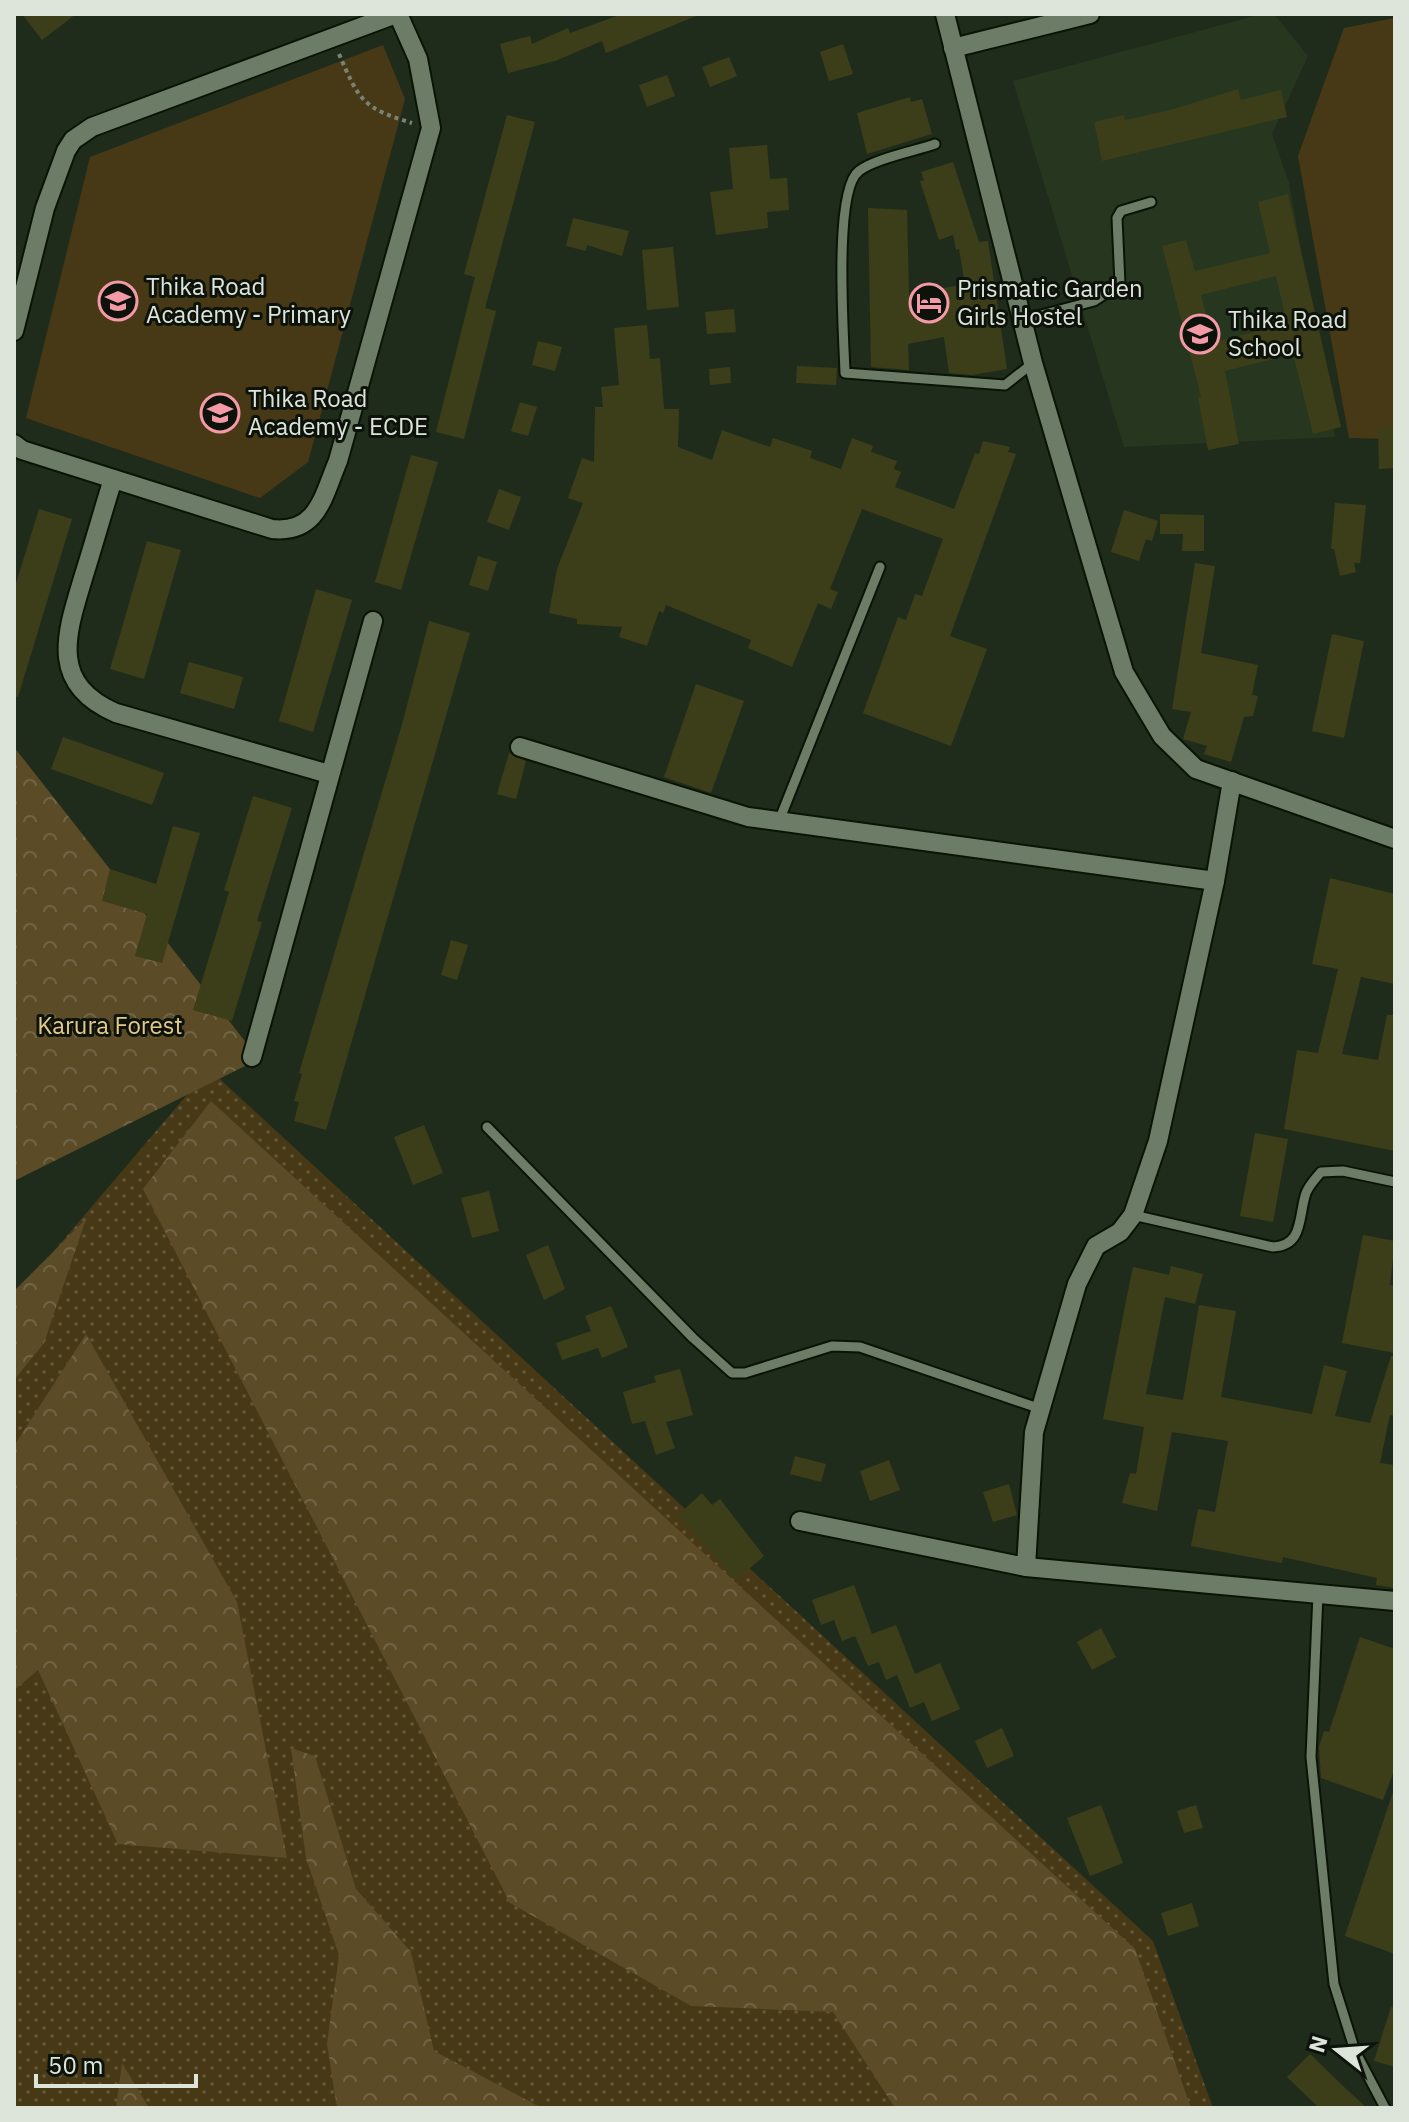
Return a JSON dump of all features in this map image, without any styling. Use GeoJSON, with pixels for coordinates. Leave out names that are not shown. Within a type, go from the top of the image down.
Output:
{"type":"FeatureCollection","features":[{"type":"Feature","properties":{"kind":"street"},"geometry":{"type":"LineString","coordinates":[[14,331],[45,208],[73,140],[92,127],[397,14],[418,59],[431,128],[338,461],[317,509],[306,525],[298,530],[272,529],[22,450],[14,444]]}},
{"type":"Feature","properties":{"kind":"street"},"geometry":{"type":"LineString","coordinates":[[945,14],[1033,363],[1124,672],[1162,736],[1196,769],[1395,839]]}},
{"type":"Feature","properties":{"kind":"street"},"geometry":{"type":"LineString","coordinates":[[953,48],[1052,19],[1090,14]]}},
{"type":"Feature","properties":{"kind":"street"},"geometry":{"type":"LineString","coordinates":[[113,479],[66,639],[71,675],[81,692],[97,705],[116,713],[329,774]]}},
{"type":"Feature","properties":{"kind":"street"},"geometry":{"type":"LineString","coordinates":[[252,1057],[373,621]]}},
{"type":"Feature","properties":{"kind":"street"},"geometry":{"type":"LineString","coordinates":[[520,747],[748,817],[1215,881]]}},
{"type":"Feature","properties":{"kind":"street"},"geometry":{"type":"LineString","coordinates":[[1026,1567],[1031,1445],[1077,1284],[1096,1246],[1120,1232],[1133,1215],[1158,1141],[1215,881],[1232,781]]}},
{"type":"Feature","properties":{"kind":"street"},"geometry":{"type":"LineString","coordinates":[[800,1521],[1026,1567],[1395,1601]]}},
{"type":"Feature","properties":{"kind":"lane"},"geometry":{"type":"LineString","coordinates":[[935,144],[860,170],[848,182],[842,256],[845,373],[1005,385],[1033,363]]}},
{"type":"Feature","properties":{"kind":"lane"},"geometry":{"type":"LineString","coordinates":[[1022,320],[1094,301],[1120,284],[1117,218],[1121,211],[1151,202]]}},
{"type":"Feature","properties":{"kind":"lane"},"geometry":{"type":"LineString","coordinates":[[779,821],[880,567]]}},
{"type":"Feature","properties":{"kind":"lane"},"geometry":{"type":"LineString","coordinates":[[487,1127],[693,1338],[732,1373],[745,1373],[832,1346],[860,1347],[1041,1409]]}},
{"type":"Feature","properties":{"kind":"lane"},"geometry":{"type":"LineString","coordinates":[[1133,1215],[1273,1247],[1287,1246],[1296,1239],[1307,1190],[1321,1172],[1343,1171],[1395,1182]]}},
{"type":"Feature","properties":{"kind":"lane"},"geometry":{"type":"LineString","coordinates":[[1318,1594],[1311,1757],[1334,1984],[1355,2051],[1385,2108]]}},
{"type":"Feature","properties":{"kind":"path"},"geometry":{"type":"LineString","coordinates":[[331,37],[354,89],[367,106],[431,128]]}},
{"type":"Feature","properties":{"kind":"shaded area"},"geometry":{"type":"Polygon","coordinates":[[[1262,14],[1274,14],[1308,56],[1272,134],[1289,183],[1335,437],[1124,447],[1013,81],[1262,14]]]}},
{"type":"Feature","properties":{"kind":"shaded area"},"geometry":{"type":"Polygon","coordinates":[[[1395,18],[1395,439],[1349,438],[1298,156],[1344,28],[1395,18]]]}},
{"type":"Feature","properties":{"kind":"shaded area"},"geometry":{"type":"Polygon","coordinates":[[[383,45],[405,99],[308,462],[260,498],[26,418],[90,157],[383,45]]]}},
{"type":"Feature","properties":{"kind":"shaded area"},"geometry":{"type":"Polygon","coordinates":[[[209,1069],[1153,1941],[1213,2108],[14,2108],[14,1298],[209,1069]]]}},
{"type":"Feature","properties":{"kind":"green space","name":"Karura Forest"},"geometry":{"type":"Polygon","coordinates":[[[14,747],[259,1059],[14,1181],[14,747]]]}},
{"type":"Feature","properties":{"kind":"green space"},"geometry":{"type":"Polygon","coordinates":[[[211,1101],[1135,1949],[1191,2108],[895,2108],[833,2012],[691,2006],[510,1903],[143,1189],[211,1101]]]}},
{"type":"Feature","properties":{"kind":"green space"},"geometry":{"type":"Polygon","coordinates":[[[86,1219],[44,1343],[14,1380],[14,1291],[86,1219]]]}},
{"type":"Feature","properties":{"kind":"green space"},"geometry":{"type":"Polygon","coordinates":[[[86,1334],[237,1602],[287,1858],[118,1844],[38,1670],[14,1690],[14,1446],[86,1334]]]}},
{"type":"Feature","properties":{"kind":"green space"},"geometry":{"type":"Polygon","coordinates":[[[291,1748],[315,1756],[356,1889],[411,1952],[434,2051],[542,2108],[337,2108],[327,2044],[339,1955],[306,1858],[291,1748]]]}},
{"type":"Feature","properties":{"kind":"green space"},"geometry":{"type":"Polygon","coordinates":[[[122,2063],[149,2108],[116,2108],[122,2063]]]}},
{"type":"Feature","properties":{"kind":"building"},"geometry":{"type":"Polygon","coordinates":[[[22,14],[76,14],[42,40],[22,14]]]}},
{"type":"Feature","properties":{"kind":"building"},"geometry":{"type":"Polygon","coordinates":[[[622,14],[696,16],[606,53],[602,41],[555,61],[508,73],[500,44],[530,36],[532,44],[568,28],[570,33],[622,14]]]}},
{"type":"Feature","properties":{"kind":"building"},"geometry":{"type":"Polygon","coordinates":[[[843,44],[853,74],[829,81],[820,52],[843,44]]]}},
{"type":"Feature","properties":{"kind":"building"},"geometry":{"type":"Polygon","coordinates":[[[729,57],[737,76],[710,87],[702,67],[729,57]]]}},
{"type":"Feature","properties":{"kind":"building"},"geometry":{"type":"Polygon","coordinates":[[[667,75],[675,96],[647,107],[639,85],[667,75]]]}},
{"type":"Feature","properties":{"kind":"building"},"geometry":{"type":"Polygon","coordinates":[[[1238,89],[1241,100],[1281,90],[1287,117],[1102,161],[1094,122],[1124,115],[1125,120],[1174,109],[1238,89]]]}},
{"type":"Feature","properties":{"kind":"building"},"geometry":{"type":"Polygon","coordinates":[[[910,97],[911,102],[922,99],[932,134],[867,154],[857,113],[910,97]]]}},
{"type":"Feature","properties":{"kind":"building"},"geometry":{"type":"Polygon","coordinates":[[[507,115],[535,122],[485,308],[496,311],[464,439],[436,432],[475,277],[464,274],[507,115]]]}},
{"type":"Feature","properties":{"kind":"building"},"geometry":{"type":"Polygon","coordinates":[[[767,145],[770,179],[787,178],[789,210],[767,212],[768,228],[716,235],[710,192],[733,189],[729,148],[767,145]]]}},
{"type":"Feature","properties":{"kind":"building"},"geometry":{"type":"Polygon","coordinates":[[[953,162],[979,242],[988,241],[1007,369],[972,375],[949,373],[944,337],[908,344],[909,370],[871,367],[868,208],[907,210],[909,295],[965,284],[959,249],[956,250],[953,235],[939,240],[920,181],[924,180],[921,172],[953,162]]]}},
{"type":"Feature","properties":{"kind":"building"},"geometry":{"type":"Polygon","coordinates":[[[1288,194],[1341,427],[1313,434],[1293,354],[1225,371],[1239,444],[1208,450],[1198,397],[1201,397],[1162,246],[1186,240],[1195,271],[1270,253],[1258,202],[1288,194]],[[1276,276],[1201,295],[1213,342],[1287,324],[1276,276]]]}},
{"type":"Feature","properties":{"kind":"building"},"geometry":{"type":"Polygon","coordinates":[[[573,218],[629,231],[622,256],[587,245],[586,251],[566,246],[573,218]]]}},
{"type":"Feature","properties":{"kind":"building"},"geometry":{"type":"Polygon","coordinates":[[[673,247],[679,307],[647,310],[642,250],[673,247]]]}},
{"type":"Feature","properties":{"kind":"building"},"geometry":{"type":"Polygon","coordinates":[[[734,309],[736,332],[707,334],[705,312],[734,309]]]}},
{"type":"Feature","properties":{"kind":"building"},"geometry":{"type":"Polygon","coordinates":[[[647,325],[650,359],[660,358],[664,409],[679,409],[678,447],[712,460],[722,430],[770,447],[773,438],[812,451],[810,458],[841,469],[852,438],[873,446],[871,452],[897,461],[894,469],[901,472],[895,487],[954,509],[975,453],[979,454],[983,441],[1010,447],[1008,452],[1016,454],[950,636],[987,649],[951,746],[863,713],[898,617],[906,620],[915,594],[922,596],[943,539],[862,509],[830,589],[838,592],[831,609],[818,603],[792,667],[748,648],[751,640],[666,605],[663,613],[659,611],[647,646],[619,637],[622,627],[577,624],[577,619],[549,613],[557,569],[583,503],[568,498],[582,458],[594,462],[595,407],[603,407],[601,387],[619,385],[614,328],[647,325]]]}},
{"type":"Feature","properties":{"kind":"building"},"geometry":{"type":"Polygon","coordinates":[[[538,341],[562,347],[555,371],[532,365],[538,341]]]}},
{"type":"Feature","properties":{"kind":"building"},"geometry":{"type":"Polygon","coordinates":[[[797,366],[837,368],[836,385],[796,383],[797,366]]]}},
{"type":"Feature","properties":{"kind":"building"},"geometry":{"type":"Polygon","coordinates":[[[730,367],[731,383],[710,385],[709,369],[730,367]]]}},
{"type":"Feature","properties":{"kind":"building"},"geometry":{"type":"Polygon","coordinates":[[[520,402],[537,407],[528,436],[511,431],[520,402]]]}},
{"type":"Feature","properties":{"kind":"building"},"geometry":{"type":"Polygon","coordinates":[[[1395,428],[1395,468],[1379,469],[1378,429],[1395,428]]]}},
{"type":"Feature","properties":{"kind":"building"},"geometry":{"type":"Polygon","coordinates":[[[411,455],[438,462],[401,590],[375,582],[411,455]]]}},
{"type":"Feature","properties":{"kind":"building"},"geometry":{"type":"Polygon","coordinates":[[[499,489],[521,497],[509,530],[487,522],[499,489]]]}},
{"type":"Feature","properties":{"kind":"building"},"geometry":{"type":"Polygon","coordinates":[[[1335,503],[1366,505],[1360,563],[1354,563],[1356,572],[1340,576],[1334,549],[1331,549],[1335,503]]]}},
{"type":"Feature","properties":{"kind":"building"},"geometry":{"type":"Polygon","coordinates":[[[39,509],[72,519],[18,697],[14,696],[14,590],[39,509]]]}},
{"type":"Feature","properties":{"kind":"building"},"geometry":{"type":"Polygon","coordinates":[[[1124,510],[1158,521],[1152,541],[1146,539],[1139,561],[1111,552],[1124,510]]]}},
{"type":"Feature","properties":{"kind":"building"},"geometry":{"type":"Polygon","coordinates":[[[1160,514],[1204,515],[1204,551],[1182,551],[1183,534],[1160,534],[1160,514]]]}},
{"type":"Feature","properties":{"kind":"building"},"geometry":{"type":"Polygon","coordinates":[[[147,541],[181,550],[144,679],[110,669],[147,541]]]}},
{"type":"Feature","properties":{"kind":"building"},"geometry":{"type":"Polygon","coordinates":[[[478,556],[497,562],[488,591],[469,585],[478,556]]]}},
{"type":"Feature","properties":{"kind":"building"},"geometry":{"type":"Polygon","coordinates":[[[1195,563],[1215,566],[1201,653],[1258,665],[1252,695],[1258,696],[1253,716],[1244,717],[1231,762],[1204,754],[1207,746],[1183,739],[1191,712],[1172,709],[1195,563]]]}},
{"type":"Feature","properties":{"kind":"building"},"geometry":{"type":"Polygon","coordinates":[[[316,589],[352,600],[313,732],[279,721],[316,589]]]}},
{"type":"Feature","properties":{"kind":"building"},"geometry":{"type":"Polygon","coordinates":[[[429,621],[470,633],[326,1130],[294,1121],[299,1102],[294,1101],[302,1074],[299,1073],[403,721],[429,621]]]}},
{"type":"Feature","properties":{"kind":"building"},"geometry":{"type":"Polygon","coordinates":[[[1332,634],[1364,641],[1344,738],[1312,731],[1332,634]]]}},
{"type":"Feature","properties":{"kind":"building"},"geometry":{"type":"Polygon","coordinates":[[[189,662],[243,677],[234,709],[180,693],[189,662]]]}},
{"type":"Feature","properties":{"kind":"building"},"geometry":{"type":"Polygon","coordinates":[[[696,684],[744,701],[711,793],[664,777],[696,684]]]}},
{"type":"Feature","properties":{"kind":"building"},"geometry":{"type":"Polygon","coordinates":[[[63,737],[164,773],[152,805],[51,769],[63,737]]]}},
{"type":"Feature","properties":{"kind":"building"},"geometry":{"type":"Polygon","coordinates":[[[509,753],[526,761],[516,799],[497,794],[509,753]]]}},
{"type":"Feature","properties":{"kind":"building"},"geometry":{"type":"Polygon","coordinates":[[[253,796],[292,808],[257,921],[262,922],[232,1021],[193,1010],[229,892],[224,890],[253,796]]]}},
{"type":"Feature","properties":{"kind":"building"},"geometry":{"type":"Polygon","coordinates":[[[173,826],[200,833],[162,963],[135,956],[147,914],[102,901],[110,869],[156,884],[173,826]]]}},
{"type":"Feature","properties":{"kind":"building"},"geometry":{"type":"Polygon","coordinates":[[[1330,878],[1395,894],[1395,984],[1361,977],[1342,1054],[1378,1060],[1387,1015],[1395,1015],[1395,1151],[1284,1129],[1297,1050],[1318,1053],[1338,969],[1312,964],[1330,878]]]}},
{"type":"Feature","properties":{"kind":"building"},"geometry":{"type":"Polygon","coordinates":[[[451,940],[468,945],[457,980],[441,975],[451,940]]]}},
{"type":"Feature","properties":{"kind":"building"},"geometry":{"type":"Polygon","coordinates":[[[424,1125],[443,1173],[413,1185],[394,1137],[424,1125]]]}},
{"type":"Feature","properties":{"kind":"building"},"geometry":{"type":"Polygon","coordinates":[[[1255,1133],[1288,1139],[1273,1222],[1240,1216],[1255,1133]]]}},
{"type":"Feature","properties":{"kind":"building"},"geometry":{"type":"Polygon","coordinates":[[[489,1191],[499,1231],[472,1238],[461,1198],[489,1191]]]}},
{"type":"Feature","properties":{"kind":"building"},"geometry":{"type":"Polygon","coordinates":[[[1363,1235],[1395,1241],[1390,1285],[1395,1286],[1395,1353],[1342,1343],[1363,1235]]]}},
{"type":"Feature","properties":{"kind":"building"},"geometry":{"type":"Polygon","coordinates":[[[548,1245],[565,1289],[544,1300],[526,1255],[548,1245]]]}},
{"type":"Feature","properties":{"kind":"building"},"geometry":{"type":"Polygon","coordinates":[[[1171,1266],[1203,1274],[1195,1304],[1165,1297],[1146,1394],[1183,1400],[1199,1305],[1236,1311],[1221,1397],[1312,1414],[1324,1365],[1347,1371],[1335,1416],[1370,1423],[1391,1356],[1395,1356],[1395,1416],[1390,1415],[1380,1463],[1395,1465],[1395,1588],[1376,1585],[1377,1578],[1283,1557],[1282,1563],[1191,1546],[1198,1509],[1215,1512],[1228,1441],[1172,1432],[1157,1511],[1122,1503],[1130,1473],[1136,1474],[1144,1427],[1103,1419],[1128,1291],[1133,1267],[1169,1275],[1171,1266]]]}},
{"type":"Feature","properties":{"kind":"building"},"geometry":{"type":"Polygon","coordinates":[[[611,1306],[628,1347],[602,1358],[598,1348],[562,1360],[556,1343],[591,1331],[585,1316],[611,1306]]]}},
{"type":"Feature","properties":{"kind":"building"},"geometry":{"type":"Polygon","coordinates":[[[680,1369],[693,1415],[666,1422],[675,1448],[656,1455],[645,1421],[632,1424],[623,1392],[656,1382],[654,1376],[680,1369]]]}},
{"type":"Feature","properties":{"kind":"building"},"geometry":{"type":"Polygon","coordinates":[[[795,1456],[826,1464],[821,1482],[790,1474],[795,1456]]]}},
{"type":"Feature","properties":{"kind":"building"},"geometry":{"type":"Polygon","coordinates":[[[889,1460],[900,1490],[870,1501],[860,1471],[889,1460]]]}},
{"type":"Feature","properties":{"kind":"building"},"geometry":{"type":"Polygon","coordinates":[[[1009,1484],[1017,1515],[993,1522],[983,1492],[1009,1484]]]}},
{"type":"Feature","properties":{"kind":"building"},"geometry":{"type":"Polygon","coordinates":[[[702,1493],[712,1505],[720,1499],[764,1556],[736,1580],[678,1515],[702,1493]]]}},
{"type":"Feature","properties":{"kind":"building"},"geometry":{"type":"Polygon","coordinates":[[[854,1585],[872,1634],[896,1625],[915,1674],[940,1663],[960,1709],[932,1721],[924,1702],[910,1708],[897,1675],[886,1680],[879,1662],[868,1666],[855,1636],[842,1641],[834,1620],[821,1625],[812,1600],[854,1585]]]}},
{"type":"Feature","properties":{"kind":"building"},"geometry":{"type":"Polygon","coordinates":[[[1101,1628],[1116,1657],[1092,1670],[1077,1642],[1101,1628]]]}},
{"type":"Feature","properties":{"kind":"building"},"geometry":{"type":"Polygon","coordinates":[[[1360,1637],[1395,1649],[1395,1768],[1383,1800],[1321,1778],[1319,1747],[1324,1731],[1329,1732],[1360,1637]]]}},
{"type":"Feature","properties":{"kind":"building"},"geometry":{"type":"Polygon","coordinates":[[[1002,1728],[1014,1756],[987,1768],[975,1741],[1002,1728]]]}},
{"type":"Feature","properties":{"kind":"building"},"geometry":{"type":"Polygon","coordinates":[[[1395,1792],[1395,1954],[1345,1936],[1395,1792]]]}},
{"type":"Feature","properties":{"kind":"building"},"geometry":{"type":"Polygon","coordinates":[[[1101,1805],[1123,1863],[1090,1876],[1067,1818],[1101,1805]]]}},
{"type":"Feature","properties":{"kind":"building"},"geometry":{"type":"Polygon","coordinates":[[[1196,1805],[1203,1828],[1184,1833],[1177,1811],[1196,1805]]]}},
{"type":"Feature","properties":{"kind":"building"},"geometry":{"type":"Polygon","coordinates":[[[1192,1903],[1199,1926],[1168,1936],[1161,1913],[1192,1903]]]}},
{"type":"Feature","properties":{"kind":"building"},"geometry":{"type":"Polygon","coordinates":[[[1391,2007],[1395,2008],[1395,2067],[1374,2061],[1391,2007]]]}},
{"type":"Feature","properties":{"kind":"building"},"geometry":{"type":"Polygon","coordinates":[[[1310,2054],[1367,2108],[1319,2108],[1287,2077],[1310,2054]]]}},
{"type":"Feature","properties":{"kind":"place","name":"Thika Road Academy - Primary"},"geometry":{"type":"Point","coordinates":[118,301]}},
{"type":"Feature","properties":{"kind":"place","name":"Prismatic Garden Girls Hostel"},"geometry":{"type":"Point","coordinates":[929,303]}},
{"type":"Feature","properties":{"kind":"place","name":"Thika Road School"},"geometry":{"type":"Point","coordinates":[1200,334]}},
{"type":"Feature","properties":{"kind":"place","name":"Thika Road Academy - ECDE"},"geometry":{"type":"Point","coordinates":[220,413]}}]}
